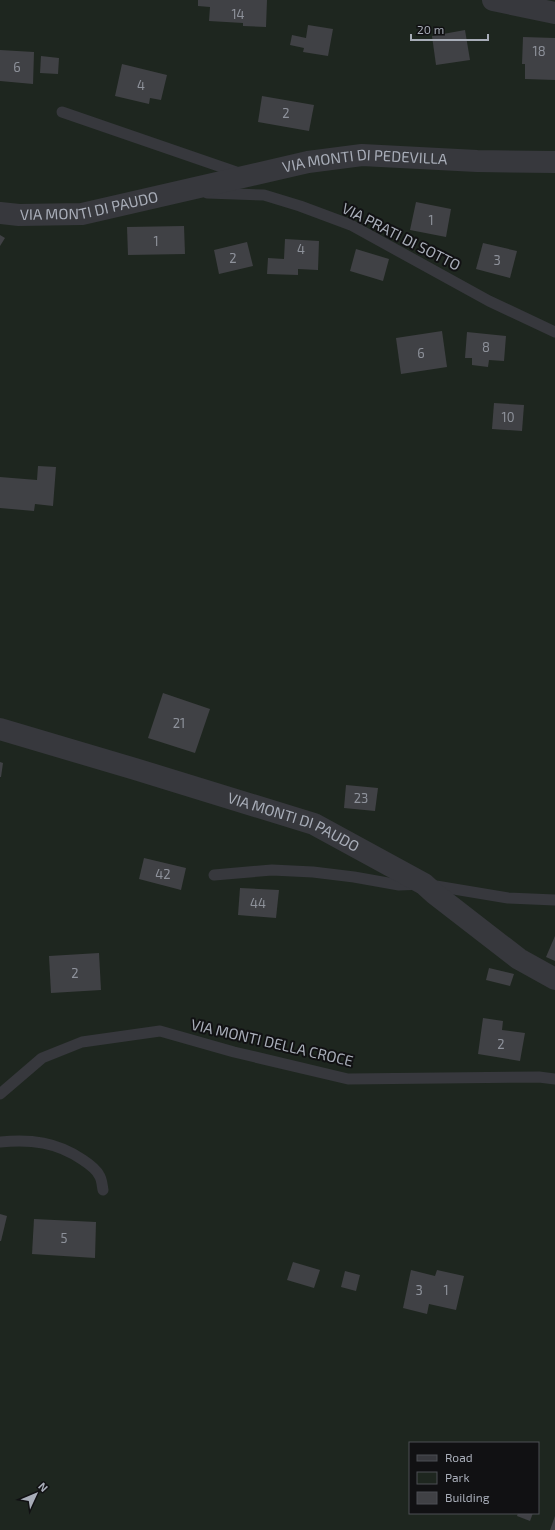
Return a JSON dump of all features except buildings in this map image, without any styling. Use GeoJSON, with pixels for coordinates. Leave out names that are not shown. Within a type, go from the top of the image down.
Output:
{"type":"FeatureCollection","features":[{"type":"Feature","properties":{"kind":"street"},"geometry":{"type":"LineString","coordinates":[[493,0],[555,13]]}},
{"type":"Feature","properties":{"kind":"street","name":"VIA MONTI DI PEDEVILLA"},"geometry":{"type":"LineString","coordinates":[[177,192],[308,162],[362,155],[477,161],[555,162]]}},
{"type":"Feature","properties":{"kind":"street","name":"VIA MONTI DI PAUDO"},"geometry":{"type":"LineString","coordinates":[[0,213],[19,215],[82,214],[177,192]]}},
{"type":"Feature","properties":{"kind":"street","name":"VIA MONTI DI PAUDO"},"geometry":{"type":"LineString","coordinates":[[0,729],[135,768],[314,824],[424,884],[434,894],[519,959],[555,979]]}},
{"type":"Feature","properties":{"kind":"lane"},"geometry":{"type":"LineString","coordinates":[[62,112],[248,176]]}},
{"type":"Feature","properties":{"kind":"lane","name":"VIA PRATI DI SOTTO"},"geometry":{"type":"LineString","coordinates":[[177,192],[264,195],[300,206],[351,225],[489,301],[555,332]]}},
{"type":"Feature","properties":{"kind":"lane"},"geometry":{"type":"LineString","coordinates":[[214,875],[272,870],[313,872],[354,876],[399,885],[424,884],[508,898],[555,900]]}},
{"type":"Feature","properties":{"kind":"lane","name":"VIA MONTI DELLA CROCE"},"geometry":{"type":"LineString","coordinates":[[0,1094],[42,1058],[82,1042],[160,1031],[234,1052],[348,1079],[555,1078]]}},
{"type":"Feature","properties":{"kind":"lane"},"geometry":{"type":"LineString","coordinates":[[0,1142],[15,1141],[43,1143],[69,1150],[90,1164],[100,1175],[103,1190]]}},
{"type":"Feature","properties":{"kind":"green space"},"geometry":{"type":"Polygon","coordinates":[[[0,0],[555,0],[555,1530],[0,1530],[0,0]]]}}]}
